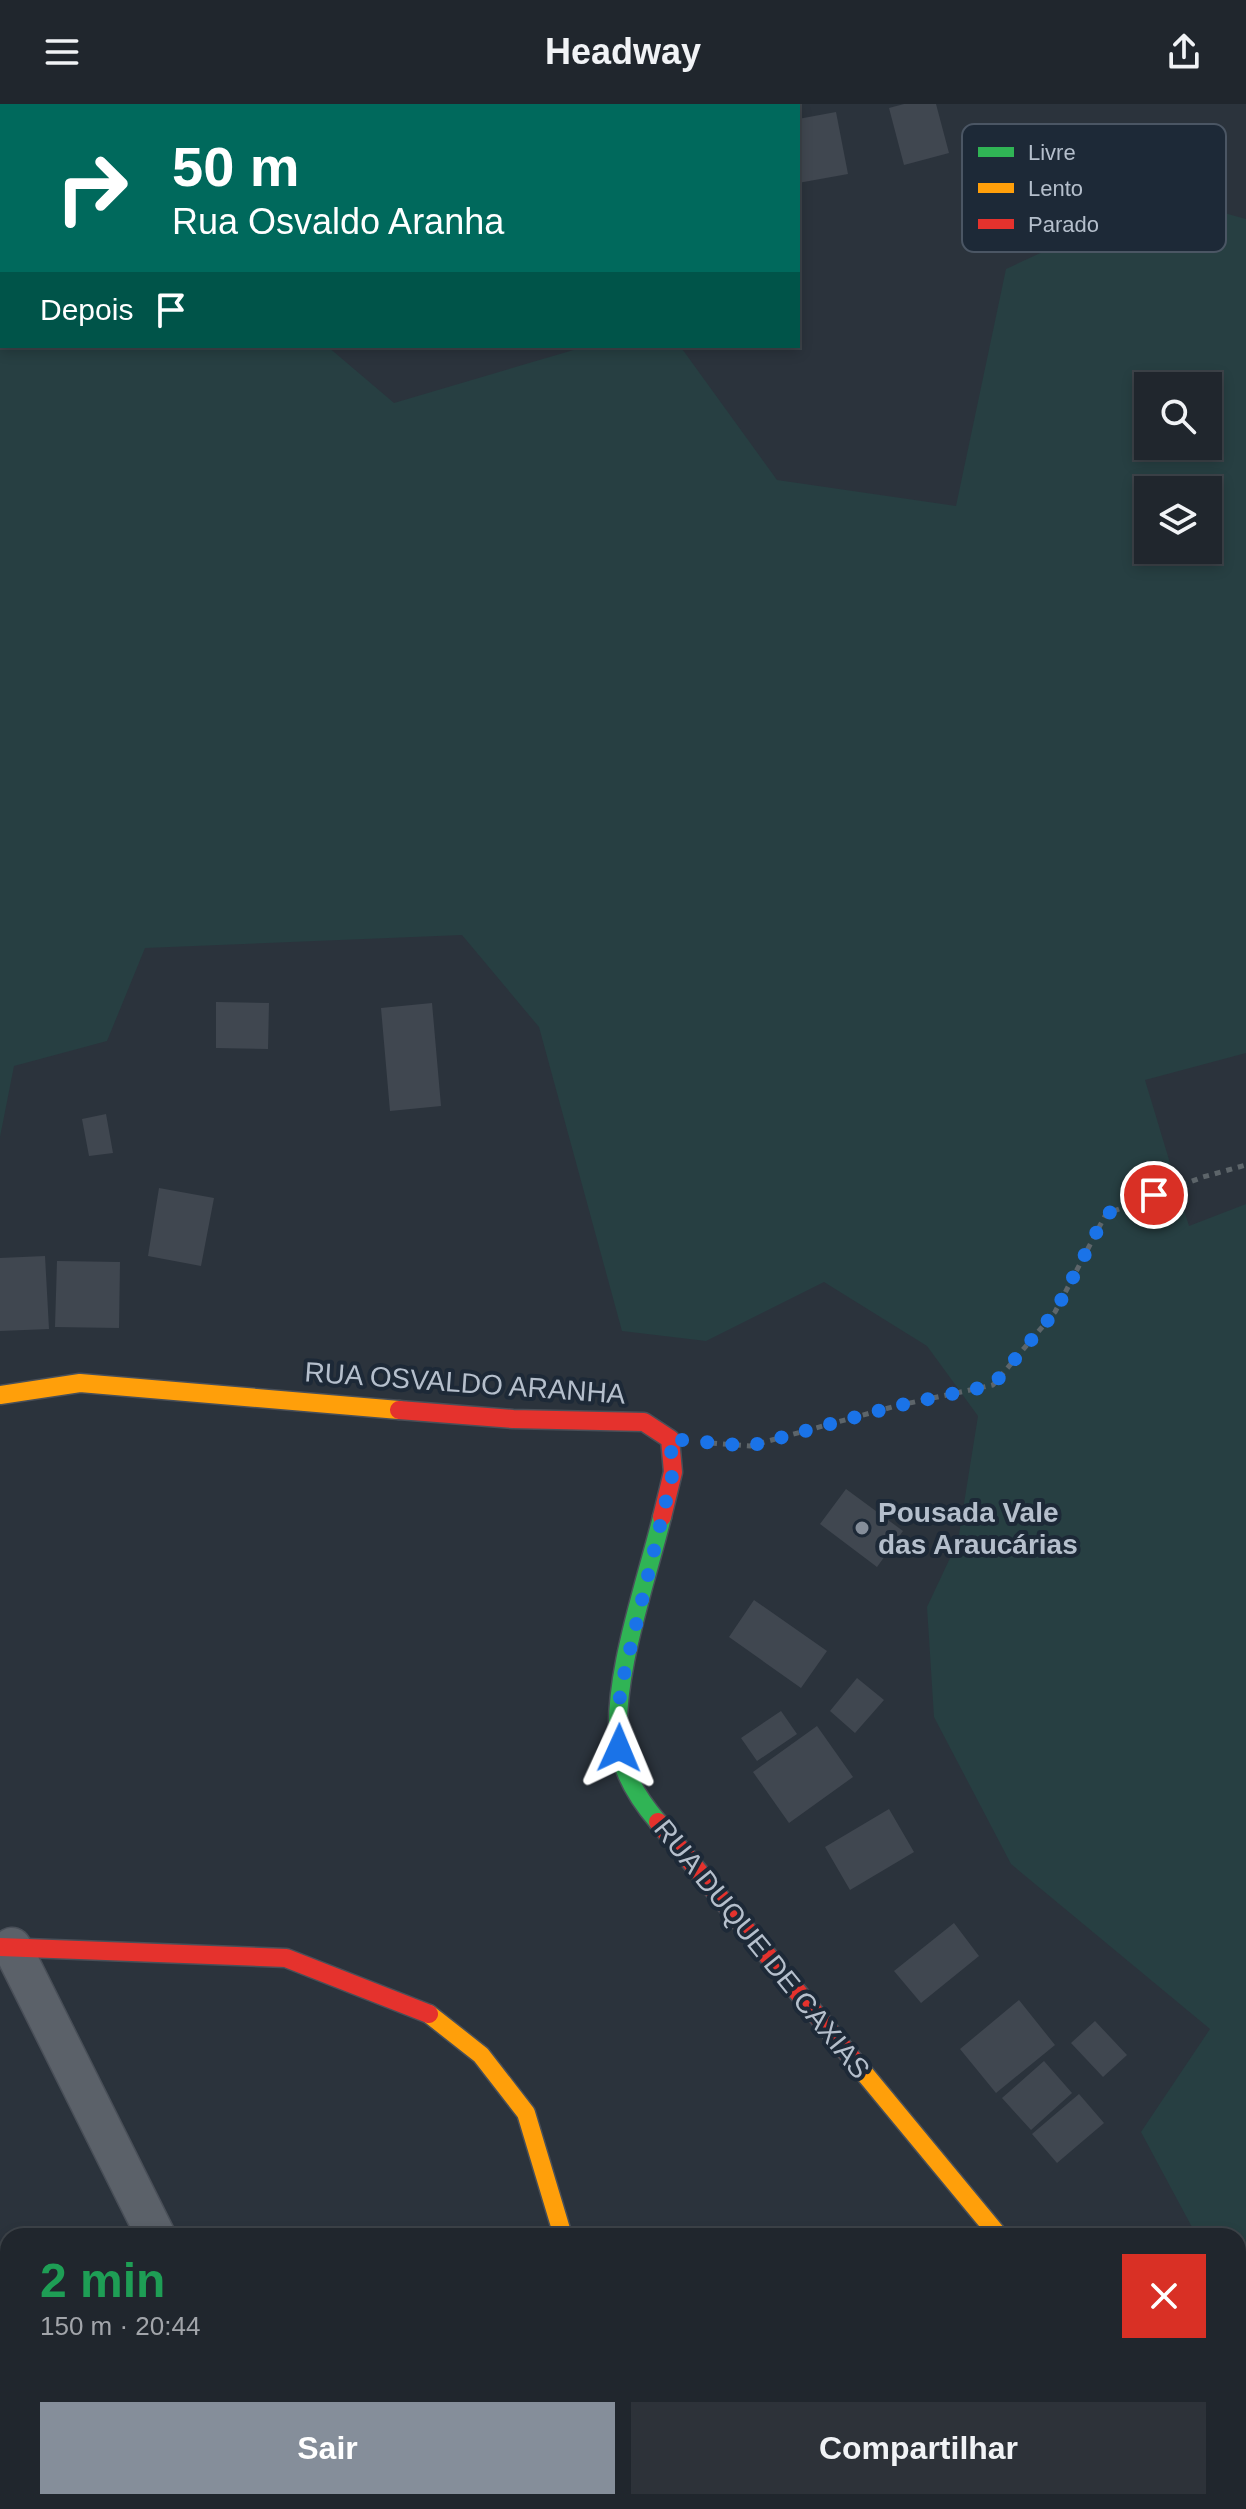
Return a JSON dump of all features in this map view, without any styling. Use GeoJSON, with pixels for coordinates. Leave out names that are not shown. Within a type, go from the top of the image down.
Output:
{"type":"FeatureCollection","features":[{"type":"Feature","properties":{"kind":"street","name":"RUA OSVALDO ARANHA"},"geometry":{"type":"LineString","coordinates":[[0,1395],[80,1383],[513,1419],[644,1422],[670,1439]]}},
{"type":"Feature","properties":{"kind":"street","name":"RUA DUQUE DE CAXIAS"},"geometry":{"type":"LineString","coordinates":[[670,1439],[673,1472],[620,1691],[619,1748],[636,1796],[992,2228]]}},
{"type":"Feature","properties":{"kind":"street"},"geometry":{"type":"LineString","coordinates":[[152,2228],[6,1947],[286,1958],[427,2012],[481,2055],[526,2113],[561,2228]]}},
{"type":"Feature","properties":{"kind":"path"},"geometry":{"type":"LineString","coordinates":[[670,1439],[750,1446],[896,1406],[993,1385],[1055,1312],[1106,1214],[1203,1177],[1246,1165]]}},
{"type":"Feature","properties":{"kind":"green space"},"geometry":{"type":"Polygon","coordinates":[[[1226,213],[1246,219],[1246,1053],[1145,1080],[1189,1226],[1246,1204],[1246,2228],[1192,2228],[1141,2132],[1210,2029],[1011,1864],[934,1717],[927,1607],[958,1541],[978,1416],[927,1346],[824,1282],[706,1341],[622,1331],[539,1027],[462,935],[145,948],[107,1041],[14,1066],[0,1137],[0,348],[329,348],[394,403],[580,348],[681,348],[777,480],[956,506],[1006,269],[1043,252],[1226,252],[1226,213]]]}},
{"type":"Feature","properties":{"kind":"building"},"geometry":{"type":"Polygon","coordinates":[[[904,104],[936,104],[949,153],[904,165],[889,108],[904,104]]]}},
{"type":"Feature","properties":{"kind":"building"},"geometry":{"type":"Polygon","coordinates":[[[836,112],[848,174],[800,183],[800,119],[836,112]]]}},
{"type":"Feature","properties":{"kind":"building"},"geometry":{"type":"Polygon","coordinates":[[[216,1002],[269,1003],[268,1049],[216,1048],[216,1002]]]}},
{"type":"Feature","properties":{"kind":"building"},"geometry":{"type":"Polygon","coordinates":[[[432,1003],[441,1106],[390,1111],[381,1008],[432,1003]]]}},
{"type":"Feature","properties":{"kind":"building"},"geometry":{"type":"Polygon","coordinates":[[[106,1114],[113,1153],[89,1156],[82,1119],[106,1114]]]}},
{"type":"Feature","properties":{"kind":"building"},"geometry":{"type":"Polygon","coordinates":[[[159,1188],[214,1198],[201,1266],[148,1256],[159,1188]]]}},
{"type":"Feature","properties":{"kind":"building"},"geometry":{"type":"Polygon","coordinates":[[[45,1256],[49,1329],[0,1331],[0,1258],[45,1256]]]}},
{"type":"Feature","properties":{"kind":"building"},"geometry":{"type":"Polygon","coordinates":[[[57,1261],[120,1262],[119,1328],[55,1327],[57,1261]]]}},
{"type":"Feature","properties":{"kind":"building","name":"Pousada Vale das Araucárias"},"geometry":{"type":"Polygon","coordinates":[[[846,1489],[903,1531],[877,1567],[820,1524],[846,1489]]]}},
{"type":"Feature","properties":{"kind":"building"},"geometry":{"type":"Polygon","coordinates":[[[754,1600],[827,1651],[801,1688],[729,1637],[754,1600]]]}},
{"type":"Feature","properties":{"kind":"building"},"geometry":{"type":"Polygon","coordinates":[[[857,1678],[884,1700],[855,1733],[830,1711],[857,1678]]]}},
{"type":"Feature","properties":{"kind":"building"},"geometry":{"type":"Polygon","coordinates":[[[781,1711],[797,1734],[757,1761],[741,1738],[781,1711]]]}},
{"type":"Feature","properties":{"kind":"building"},"geometry":{"type":"Polygon","coordinates":[[[817,1726],[853,1777],[789,1823],[753,1772],[817,1726]]]}},
{"type":"Feature","properties":{"kind":"building"},"geometry":{"type":"Polygon","coordinates":[[[889,1809],[914,1852],[850,1890],[825,1847],[889,1809]]]}},
{"type":"Feature","properties":{"kind":"building"},"geometry":{"type":"Polygon","coordinates":[[[954,1923],[979,1956],[921,2003],[894,1971],[954,1923]]]}},
{"type":"Feature","properties":{"kind":"building"},"geometry":{"type":"Polygon","coordinates":[[[1019,2000],[1055,2045],[996,2093],[960,2049],[1019,2000]]]}},
{"type":"Feature","properties":{"kind":"building"},"geometry":{"type":"Polygon","coordinates":[[[1095,2021],[1127,2055],[1103,2077],[1071,2043],[1095,2021]]]}},
{"type":"Feature","properties":{"kind":"building"},"geometry":{"type":"Polygon","coordinates":[[[1044,2061],[1072,2093],[1031,2130],[1002,2098],[1044,2061]]]}},
{"type":"Feature","properties":{"kind":"building"},"geometry":{"type":"Polygon","coordinates":[[[1079,2094],[1104,2123],[1057,2163],[1032,2134],[1079,2094]]]}},
{"type":"Feature","properties":{"kind":"traffic: fast"},"geometry":{"type":"LineString","coordinates":[[658,1822],[624,1768],[618,1721],[625,1662],[662,1517]]}},
{"type":"Feature","properties":{"kind":"traffic: slow"},"geometry":{"type":"LineString","coordinates":[[0,1395],[80,1383],[399,1410]]}},
{"type":"Feature","properties":{"kind":"traffic: slow"},"geometry":{"type":"LineString","coordinates":[[429,2014],[481,2055],[526,2113],[561,2228]]}},
{"type":"Feature","properties":{"kind":"traffic: slow"},"geometry":{"type":"LineString","coordinates":[[860,2068],[992,2228]]}},
{"type":"Feature","properties":{"kind":"traffic: jam"},"geometry":{"type":"LineString","coordinates":[[399,1410],[513,1419],[644,1422],[670,1439],[673,1472],[662,1517]]}},
{"type":"Feature","properties":{"kind":"traffic: jam"},"geometry":{"type":"LineString","coordinates":[[658,1822],[860,2068]]}},
{"type":"Feature","properties":{"kind":"traffic: jam"},"geometry":{"type":"LineString","coordinates":[[0,1947],[286,1958],[429,2014]]}},
{"type":"Feature","properties":{"kind":"place","name":"Pousada Vale das Araucárias"},"geometry":{"type":"Point","coordinates":[862,1528]}},
{"type":"Feature","properties":{"kind":"route"},"geometry":{"type":"LineString","coordinates":[[619,1748],[620,1691],[673,1472],[670,1439],[750,1446],[896,1406],[993,1385],[1055,1312],[1106,1214],[1154,1195]]}}]}
